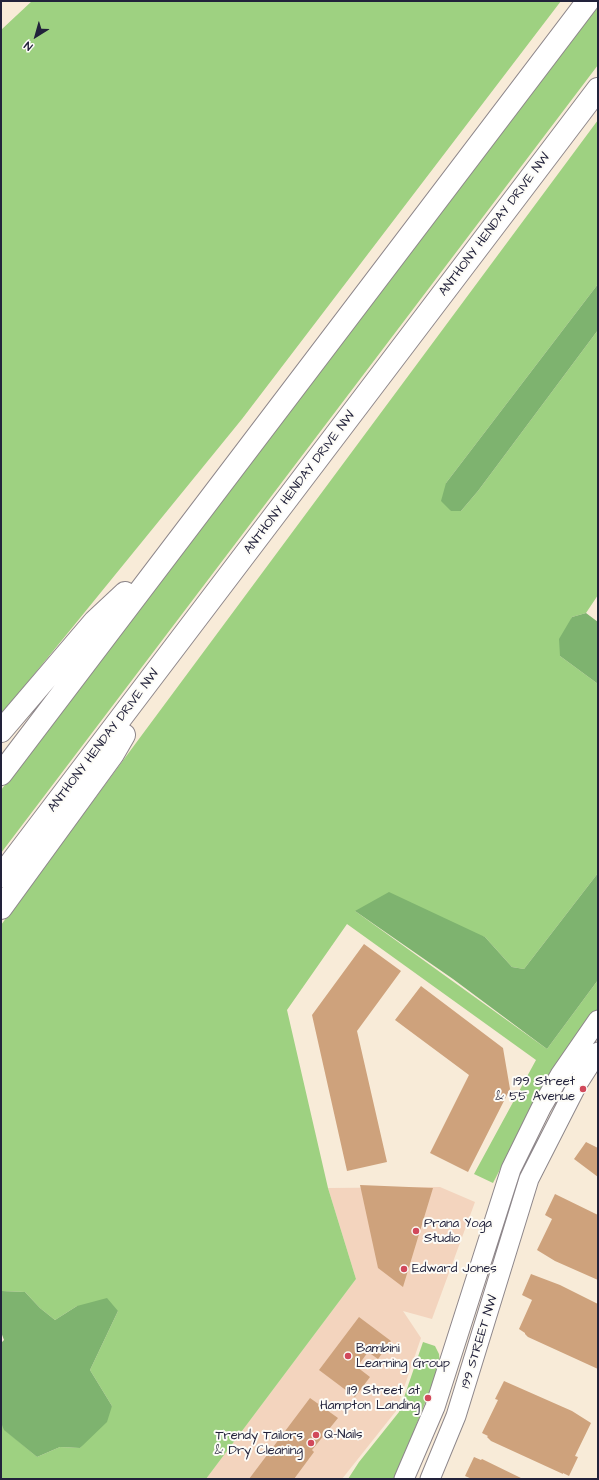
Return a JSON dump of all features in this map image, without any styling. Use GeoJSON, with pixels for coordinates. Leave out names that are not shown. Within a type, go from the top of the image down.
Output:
{"type":"FeatureCollection","features":[{"type":"Feature","properties":{"kind":"highway"},"geometry":{"type":"LineString","coordinates":[[1,774],[588,1]]}},
{"type":"Feature","properties":{"kind":"highway","name":"ANTHONY HENDAY DRIVE NW"},"geometry":{"type":"LineString","coordinates":[[1,876],[598,89]]}},
{"type":"Feature","properties":{"kind":"highway"},"geometry":{"type":"LineString","coordinates":[[1,731],[95,621],[173,548]]}},
{"type":"Feature","properties":{"kind":"highway"},"geometry":{"type":"LineString","coordinates":[[1,908],[113,754],[165,661]]}},
{"type":"Feature","properties":{"kind":"main road","name":"199 STREET NW"},"geometry":{"type":"LineString","coordinates":[[404,1479],[435,1408],[511,1169],[540,1108],[560,1075],[598,1020]]}},
{"type":"Feature","properties":{"kind":"main road","name":"199 STREET NW"},"geometry":{"type":"LineString","coordinates":[[430,1479],[456,1416],[529,1179],[578,1083],[598,1052]]}},
{"type":"Feature","properties":{"kind":"shaded area"},"geometry":{"type":"Polygon","coordinates":[[[440,1187],[475,1202],[432,1319],[403,1311],[421,1338],[396,1411],[342,1479],[206,1479],[356,1279],[328,1188],[440,1187]]]}},
{"type":"Feature","properties":{"kind":"green space"},"geometry":{"type":"Polygon","coordinates":[[[32,1],[561,1],[242,419],[1,715],[1,30],[32,1]]]}},
{"type":"Feature","properties":{"kind":"green space"},"geometry":{"type":"Polygon","coordinates":[[[598,5],[598,65],[1,853],[1,790],[598,5]]]}},
{"type":"Feature","properties":{"kind":"green space"},"geometry":{"type":"Polygon","coordinates":[[[598,120],[598,284],[446,483],[451,511],[461,511],[478,491],[598,330],[598,595],[586,613],[572,617],[560,656],[598,684],[598,873],[524,969],[512,967],[485,937],[355,911],[547,1049],[598,980],[598,1009],[541,1090],[493,1183],[474,1174],[536,1060],[347,924],[287,1010],[328,1188],[356,1279],[206,1479],[1,1479],[1,1423],[5,1430],[37,1457],[60,1447],[80,1448],[112,1406],[90,1370],[118,1311],[77,1306],[55,1320],[40,1308],[25,1292],[2,1291],[1,1293],[1,925],[598,120]]]}},
{"type":"Feature","properties":{"kind":"green space"},"geometry":{"type":"Polygon","coordinates":[[[598,284],[598,330],[478,491],[461,511],[451,511],[441,501],[446,483],[598,284]]]}},
{"type":"Feature","properties":{"kind":"green space"},"geometry":{"type":"Polygon","coordinates":[[[586,613],[598,622],[598,684],[560,656],[559,639],[572,617],[586,613]]]}},
{"type":"Feature","properties":{"kind":"green space"},"geometry":{"type":"Polygon","coordinates":[[[598,873],[598,980],[547,1049],[453,979],[355,911],[389,892],[485,937],[512,967],[524,969],[598,873]]]}},
{"type":"Feature","properties":{"kind":"green space"},"geometry":{"type":"Polygon","coordinates":[[[2,1291],[25,1292],[40,1308],[55,1320],[77,1306],[107,1298],[118,1311],[90,1370],[112,1406],[107,1422],[80,1448],[60,1447],[37,1457],[4,1430],[1,1423],[1,1343],[4,1340],[1,1332],[2,1291]]]}},
{"type":"Feature","properties":{"kind":"green space"},"geometry":{"type":"Polygon","coordinates":[[[423,1342],[435,1346],[439,1354],[440,1365],[395,1479],[348,1479],[359,1462],[399,1412],[423,1342]]]}},
{"type":"Feature","properties":{"kind":"building"},"geometry":{"type":"Polygon","coordinates":[[[364,944],[401,971],[357,1031],[387,1162],[347,1171],[312,1015],[364,944]]]}},
{"type":"Feature","properties":{"kind":"building"},"geometry":{"type":"Polygon","coordinates":[[[421,986],[503,1048],[510,1089],[468,1172],[430,1153],[469,1075],[395,1020],[421,986]]]}},
{"type":"Feature","properties":{"kind":"building"},"geometry":{"type":"Polygon","coordinates":[[[586,1142],[598,1148],[598,1177],[574,1159],[586,1142]]]}},
{"type":"Feature","properties":{"kind":"building"},"geometry":{"type":"Polygon","coordinates":[[[360,1185],[433,1188],[403,1287],[378,1268],[360,1185]]]}},
{"type":"Feature","properties":{"kind":"building"},"geometry":{"type":"Polygon","coordinates":[[[555,1194],[598,1215],[598,1280],[555,1261],[537,1250],[552,1219],[545,1215],[555,1194]]]}},
{"type":"Feature","properties":{"kind":"building"},"geometry":{"type":"Polygon","coordinates":[[[531,1274],[560,1285],[598,1304],[598,1369],[528,1337],[519,1329],[532,1300],[522,1295],[531,1274]]]}},
{"type":"Feature","properties":{"kind":"building","name":"Bambini Learning Group"},"geometry":{"type":"Polygon","coordinates":[[[359,1317],[391,1341],[378,1359],[368,1352],[357,1367],[370,1377],[355,1397],[319,1370],[359,1317]]]}},
{"type":"Feature","properties":{"kind":"building"},"geometry":{"type":"Polygon","coordinates":[[[504,1381],[572,1411],[591,1423],[575,1456],[578,1457],[569,1476],[491,1441],[487,1437],[488,1436],[482,1433],[498,1400],[495,1399],[504,1381]]]}},
{"type":"Feature","properties":{"kind":"building"},"geometry":{"type":"Polygon","coordinates":[[[310,1398],[338,1418],[312,1450],[314,1452],[294,1479],[249,1479],[310,1398]]]}},
{"type":"Feature","properties":{"kind":"building"},"geometry":{"type":"Polygon","coordinates":[[[474,1457],[481,1460],[482,1459],[523,1479],[472,1479],[465,1476],[474,1457]]]}},
{"type":"Feature","properties":{"kind":"place","name":"199 Street & 55 Avenue"},"geometry":{"type":"Point","coordinates":[583,1089]}},
{"type":"Feature","properties":{"kind":"place","name":"Prana Yoga Studio"},"geometry":{"type":"Point","coordinates":[416,1231]}},
{"type":"Feature","properties":{"kind":"place","name":"Edward Jones"},"geometry":{"type":"Point","coordinates":[404,1269]}},
{"type":"Feature","properties":{"kind":"place","name":"Bambini Learning Group"},"geometry":{"type":"Point","coordinates":[348,1356]}},
{"type":"Feature","properties":{"kind":"place","name":"119 Street at Hampton Landing"},"geometry":{"type":"Point","coordinates":[428,1398]}},
{"type":"Feature","properties":{"kind":"place","name":"Q-Nails"},"geometry":{"type":"Point","coordinates":[316,1435]}},
{"type":"Feature","properties":{"kind":"place","name":"Trendy Tailors & Dry Cleaning"},"geometry":{"type":"Point","coordinates":[311,1443]}}]}
